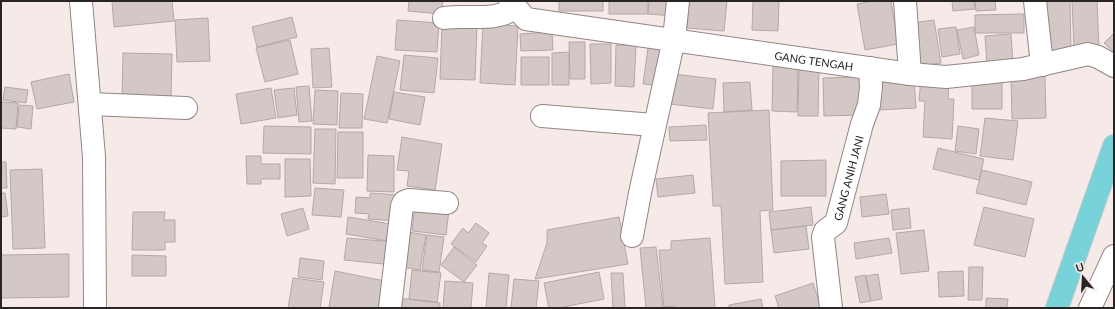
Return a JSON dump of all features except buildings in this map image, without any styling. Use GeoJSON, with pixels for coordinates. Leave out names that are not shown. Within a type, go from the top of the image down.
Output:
{"type":"FeatureCollection","features":[{"type":"Feature","properties":{"kind":"main road"},"geometry":{"type":"LineString","coordinates":[[1057,308],[1114,146]]}},
{"type":"Feature","properties":{"kind":"street"},"geometry":{"type":"LineString","coordinates":[[81,1],[94,157],[95,308]]}},
{"type":"Feature","properties":{"kind":"street"},"geometry":{"type":"LineString","coordinates":[[632,236],[654,125],[674,39],[678,1]]}},
{"type":"Feature","properties":{"kind":"street"},"geometry":{"type":"LineString","coordinates":[[905,1],[910,74]]}},
{"type":"Feature","properties":{"kind":"street"},"geometry":{"type":"LineString","coordinates":[[1035,1],[1042,65]]}},
{"type":"Feature","properties":{"kind":"street"},"geometry":{"type":"LineString","coordinates":[[444,18],[495,15],[511,11],[513,4]]}},
{"type":"Feature","properties":{"kind":"street","name":"GANG TENGAH"},"geometry":{"type":"LineString","coordinates":[[513,4],[526,18],[910,74],[946,77],[1023,69],[1088,54],[1098,57],[1114,66]]}},
{"type":"Feature","properties":{"kind":"street","name":"GANG ANIH JANI"},"geometry":{"type":"LineString","coordinates":[[831,308],[823,237],[825,232],[836,223],[862,124],[869,105],[871,87],[870,68]]}},
{"type":"Feature","properties":{"kind":"street"},"geometry":{"type":"LineString","coordinates":[[90,104],[186,108]]}},
{"type":"Feature","properties":{"kind":"street"},"geometry":{"type":"LineString","coordinates":[[542,116],[654,125]]}},
{"type":"Feature","properties":{"kind":"street"},"geometry":{"type":"LineString","coordinates":[[390,308],[402,206],[409,200],[447,203]]}},
{"type":"Feature","properties":{"kind":"street"},"geometry":{"type":"LineString","coordinates":[[1090,308],[1114,256]]}}]}
